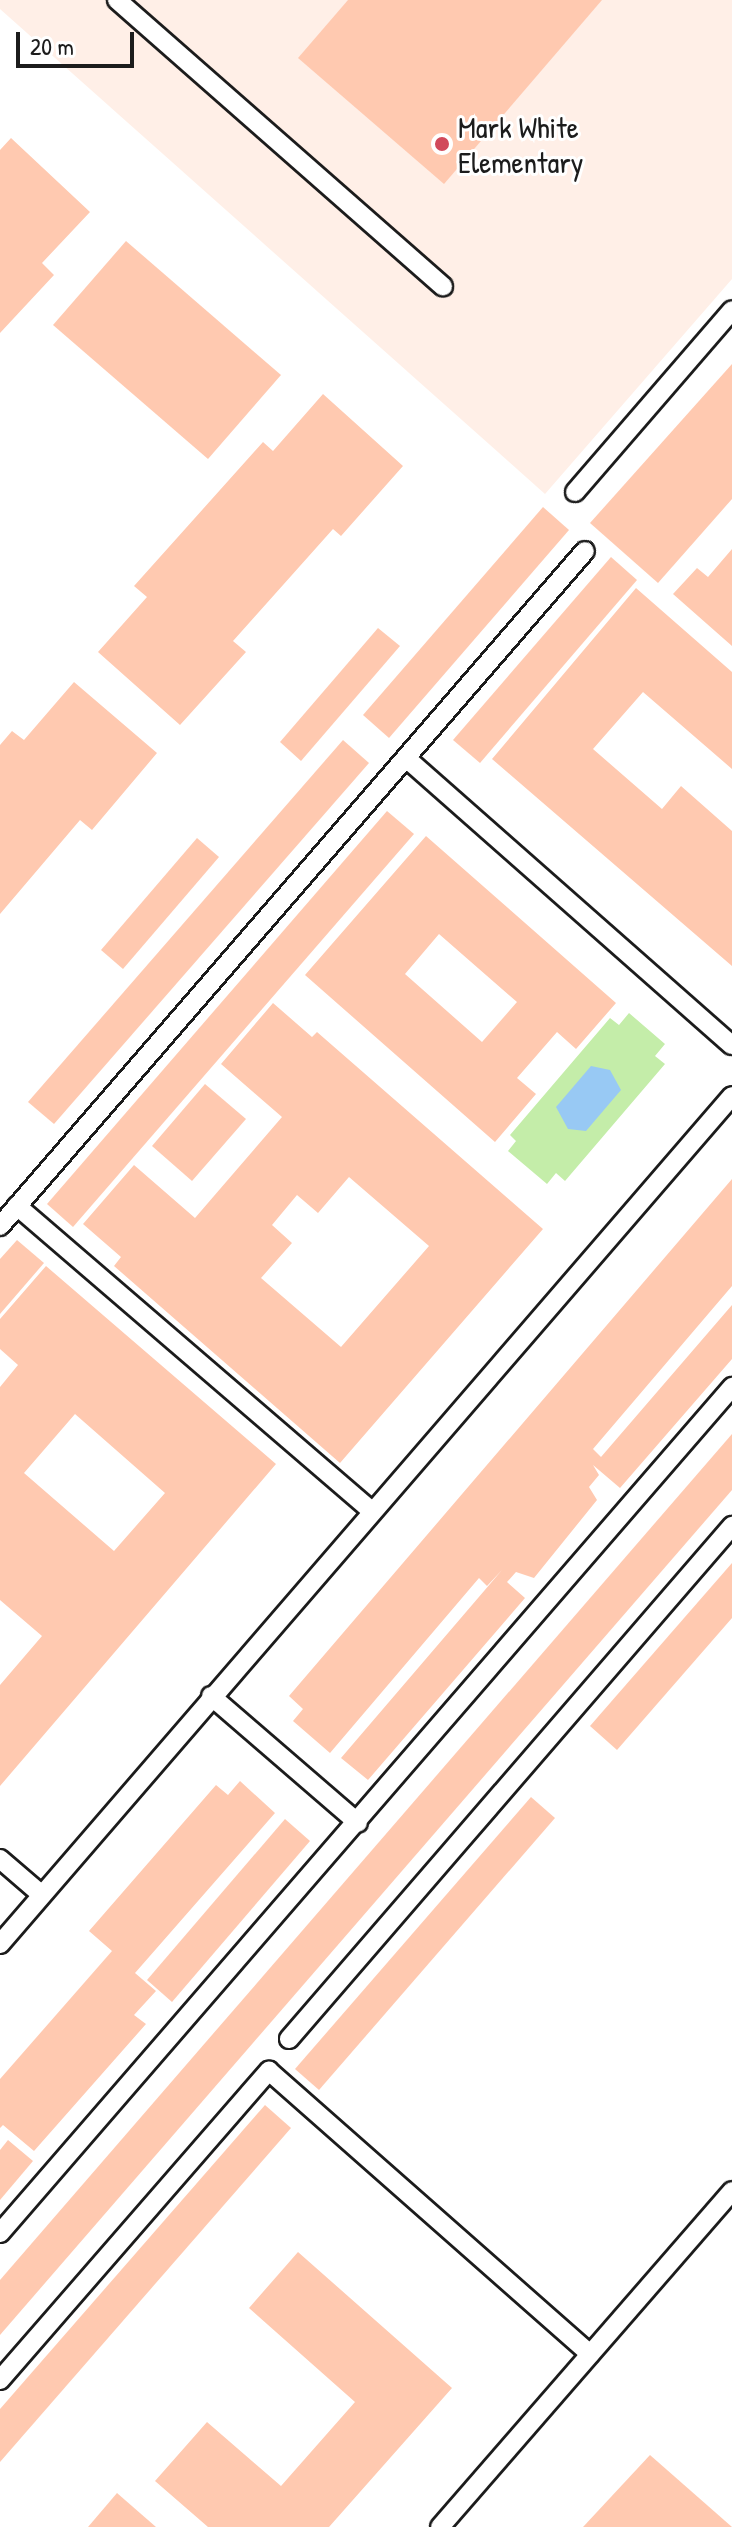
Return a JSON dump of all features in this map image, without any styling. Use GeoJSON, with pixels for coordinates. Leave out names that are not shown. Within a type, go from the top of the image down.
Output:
{"type":"FeatureCollection","features":[{"type":"Feature","properties":{"kind":"lane"},"geometry":{"type":"LineString","coordinates":[[117,0],[443,286]]}},
{"type":"Feature","properties":{"kind":"lane"},"geometry":{"type":"LineString","coordinates":[[575,492],[732,310]]}},
{"type":"Feature","properties":{"kind":"lane"},"geometry":{"type":"LineString","coordinates":[[0,1226],[585,551]]}},
{"type":"Feature","properties":{"kind":"lane"},"geometry":{"type":"LineString","coordinates":[[406,758],[732,1045]]}},
{"type":"Feature","properties":{"kind":"lane"},"geometry":{"type":"LineString","coordinates":[[0,1944],[732,1096]]}},
{"type":"Feature","properties":{"kind":"lane"},"geometry":{"type":"LineString","coordinates":[[17,1206],[372,1511]]}},
{"type":"Feature","properties":{"kind":"lane"},"geometry":{"type":"LineString","coordinates":[[0,2233],[358,1823],[732,1387]]}},
{"type":"Feature","properties":{"kind":"lane"},"geometry":{"type":"LineString","coordinates":[[289,2039],[732,1526]]}},
{"type":"Feature","properties":{"kind":"lane"},"geometry":{"type":"LineString","coordinates":[[211,1696],[358,1823]]}},
{"type":"Feature","properties":{"kind":"lane"},"geometry":{"type":"LineString","coordinates":[[0,1859],[42,1895]]}},
{"type":"Feature","properties":{"kind":"lane"},"geometry":{"type":"LineString","coordinates":[[0,2380],[269,2071],[590,2354]]}},
{"type":"Feature","properties":{"kind":"lane"},"geometry":{"type":"LineString","coordinates":[[440,2527],[732,2191]]}},
{"type":"Feature","properties":{"kind":"shaded area","name":"Mark White Elementary"},"geometry":{"type":"Polygon","coordinates":[[[0,0],[732,0],[732,279],[545,494],[0,9],[0,0]]]}},
{"type":"Feature","properties":{"kind":"green space"},"geometry":{"type":"Polygon","coordinates":[[[629,1013],[665,1044],[655,1056],[665,1064],[565,1181],[556,1173],[547,1184],[508,1151],[516,1141],[510,1135],[610,1018],[619,1025],[629,1013]]]}},
{"type":"Feature","properties":{"kind":"water"},"geometry":{"type":"Polygon","coordinates":[[[591,1066],[610,1070],[621,1090],[586,1131],[568,1129],[556,1107],[591,1066]]]}},
{"type":"Feature","properties":{"kind":"building"},"geometry":{"type":"Polygon","coordinates":[[[348,0],[602,0],[444,184],[298,58],[348,0]]]}},
{"type":"Feature","properties":{"kind":"building"},"geometry":{"type":"Polygon","coordinates":[[[11,138],[90,212],[42,263],[54,275],[0,333],[0,150],[11,138]]]}},
{"type":"Feature","properties":{"kind":"building"},"geometry":{"type":"Polygon","coordinates":[[[126,241],[281,375],[208,459],[53,325],[126,241]]]}},
{"type":"Feature","properties":{"kind":"building"},"geometry":{"type":"Polygon","coordinates":[[[732,364],[732,499],[658,583],[590,523],[732,364]]]}},
{"type":"Feature","properties":{"kind":"building"},"geometry":{"type":"Polygon","coordinates":[[[323,394],[403,466],[341,536],[333,529],[233,641],[246,652],[180,725],[98,652],[147,597],[134,586],[263,442],[273,451],[323,394]]]}},
{"type":"Feature","properties":{"kind":"building"},"geometry":{"type":"Polygon","coordinates":[[[543,507],[569,530],[389,738],[363,715],[543,507]]]}},
{"type":"Feature","properties":{"kind":"building"},"geometry":{"type":"Polygon","coordinates":[[[732,549],[732,646],[673,594],[697,568],[708,577],[732,549]]]}},
{"type":"Feature","properties":{"kind":"building"},"geometry":{"type":"Polygon","coordinates":[[[611,557],[637,580],[480,763],[453,740],[611,557]]]}},
{"type":"Feature","properties":{"kind":"building"},"geometry":{"type":"Polygon","coordinates":[[[636,588],[732,672],[732,769],[643,692],[593,749],[662,809],[681,786],[732,831],[732,966],[492,759],[636,588]]]}},
{"type":"Feature","properties":{"kind":"building"},"geometry":{"type":"Polygon","coordinates":[[[378,628],[400,646],[301,761],[280,742],[378,628]]]}},
{"type":"Feature","properties":{"kind":"building"},"geometry":{"type":"Polygon","coordinates":[[[74,682],[157,753],[92,830],[80,820],[0,914],[0,745],[12,731],[24,740],[74,682]]]}},
{"type":"Feature","properties":{"kind":"building"},"geometry":{"type":"Polygon","coordinates":[[[343,740],[369,763],[54,1124],[28,1102],[343,740]]]}},
{"type":"Feature","properties":{"kind":"building"},"geometry":{"type":"Polygon","coordinates":[[[387,811],[414,834],[73,1227],[47,1204],[387,811]]]}},
{"type":"Feature","properties":{"kind":"building"},"geometry":{"type":"Polygon","coordinates":[[[426,836],[616,1003],[576,1049],[557,1032],[517,1078],[536,1094],[495,1142],[305,975],[426,836]],[[439,934],[405,974],[482,1042],[517,1002],[439,934]]]}},
{"type":"Feature","properties":{"kind":"building"},"geometry":{"type":"Polygon","coordinates":[[[197,838],[219,857],[123,969],[101,950],[197,838]]]}},
{"type":"Feature","properties":{"kind":"building"},"geometry":{"type":"Polygon","coordinates":[[[273,1003],[312,1037],[317,1032],[543,1229],[340,1463],[114,1266],[121,1257],[83,1224],[134,1165],[195,1218],[282,1117],[221,1064],[273,1003]],[[349,1177],[318,1213],[297,1195],[272,1225],[292,1243],[261,1278],[341,1347],[429,1246],[349,1177]]]}},
{"type":"Feature","properties":{"kind":"building"},"geometry":{"type":"Polygon","coordinates":[[[205,1084],[246,1119],[192,1181],[152,1146],[205,1084]]]}},
{"type":"Feature","properties":{"kind":"building"},"geometry":{"type":"Polygon","coordinates":[[[732,1179],[732,1286],[593,1449],[601,1457],[732,1305],[732,1359],[620,1488],[593,1465],[599,1475],[589,1487],[597,1500],[534,1578],[516,1572],[507,1582],[525,1598],[368,1780],[341,1758],[502,1570],[487,1586],[479,1578],[330,1753],[293,1721],[303,1709],[289,1696],[732,1179]]]}},
{"type":"Feature","properties":{"kind":"building"},"geometry":{"type":"Polygon","coordinates":[[[17,1240],[44,1263],[0,1314],[0,1259],[17,1240]]]}},
{"type":"Feature","properties":{"kind":"building"},"geometry":{"type":"Polygon","coordinates":[[[46,1266],[276,1464],[0,1786],[0,1685],[42,1636],[0,1600],[0,1387],[18,1365],[0,1349],[0,1319],[46,1266]],[[75,1414],[24,1473],[114,1551],[165,1493],[75,1414]]]}},
{"type":"Feature","properties":{"kind":"building"},"geometry":{"type":"Polygon","coordinates":[[[732,1434],[732,1490],[0,2335],[0,2280],[732,1434]]]}},
{"type":"Feature","properties":{"kind":"building"},"geometry":{"type":"Polygon","coordinates":[[[732,1563],[732,1618],[617,1750],[590,1726],[732,1563]]]}},
{"type":"Feature","properties":{"kind":"building"},"geometry":{"type":"Polygon","coordinates":[[[240,1781],[275,1813],[135,1973],[156,1991],[134,2015],[146,2024],[34,2151],[3,2125],[0,2128],[0,2079],[112,1951],[89,1931],[216,1785],[228,1795],[240,1781]]]}},
{"type":"Feature","properties":{"kind":"building"},"geometry":{"type":"Polygon","coordinates":[[[531,1797],[555,1818],[319,2090],[295,2069],[531,1797]]]}},
{"type":"Feature","properties":{"kind":"building"},"geometry":{"type":"Polygon","coordinates":[[[285,1819],[310,1841],[172,2002],[147,1980],[285,1819]]]}},
{"type":"Feature","properties":{"kind":"building"},"geometry":{"type":"Polygon","coordinates":[[[265,2105],[291,2128],[0,2462],[0,2409],[265,2105]]]}},
{"type":"Feature","properties":{"kind":"building"},"geometry":{"type":"Polygon","coordinates":[[[8,2140],[33,2161],[0,2200],[0,2150],[8,2140]]]}},
{"type":"Feature","properties":{"kind":"building"},"geometry":{"type":"Polygon","coordinates":[[[298,2252],[452,2388],[329,2527],[208,2527],[155,2481],[207,2422],[281,2486],[355,2402],[249,2308],[298,2252]]]}},
{"type":"Feature","properties":{"kind":"building"},"geometry":{"type":"Polygon","coordinates":[[[650,2455],[732,2527],[583,2527],[650,2455]]]}},
{"type":"Feature","properties":{"kind":"building"},"geometry":{"type":"Polygon","coordinates":[[[117,2493],[156,2527],[88,2527],[117,2493]]]}},
{"type":"Feature","properties":{"kind":"place","name":"Mark White Elementary"},"geometry":{"type":"Point","coordinates":[442,144]}}]}
